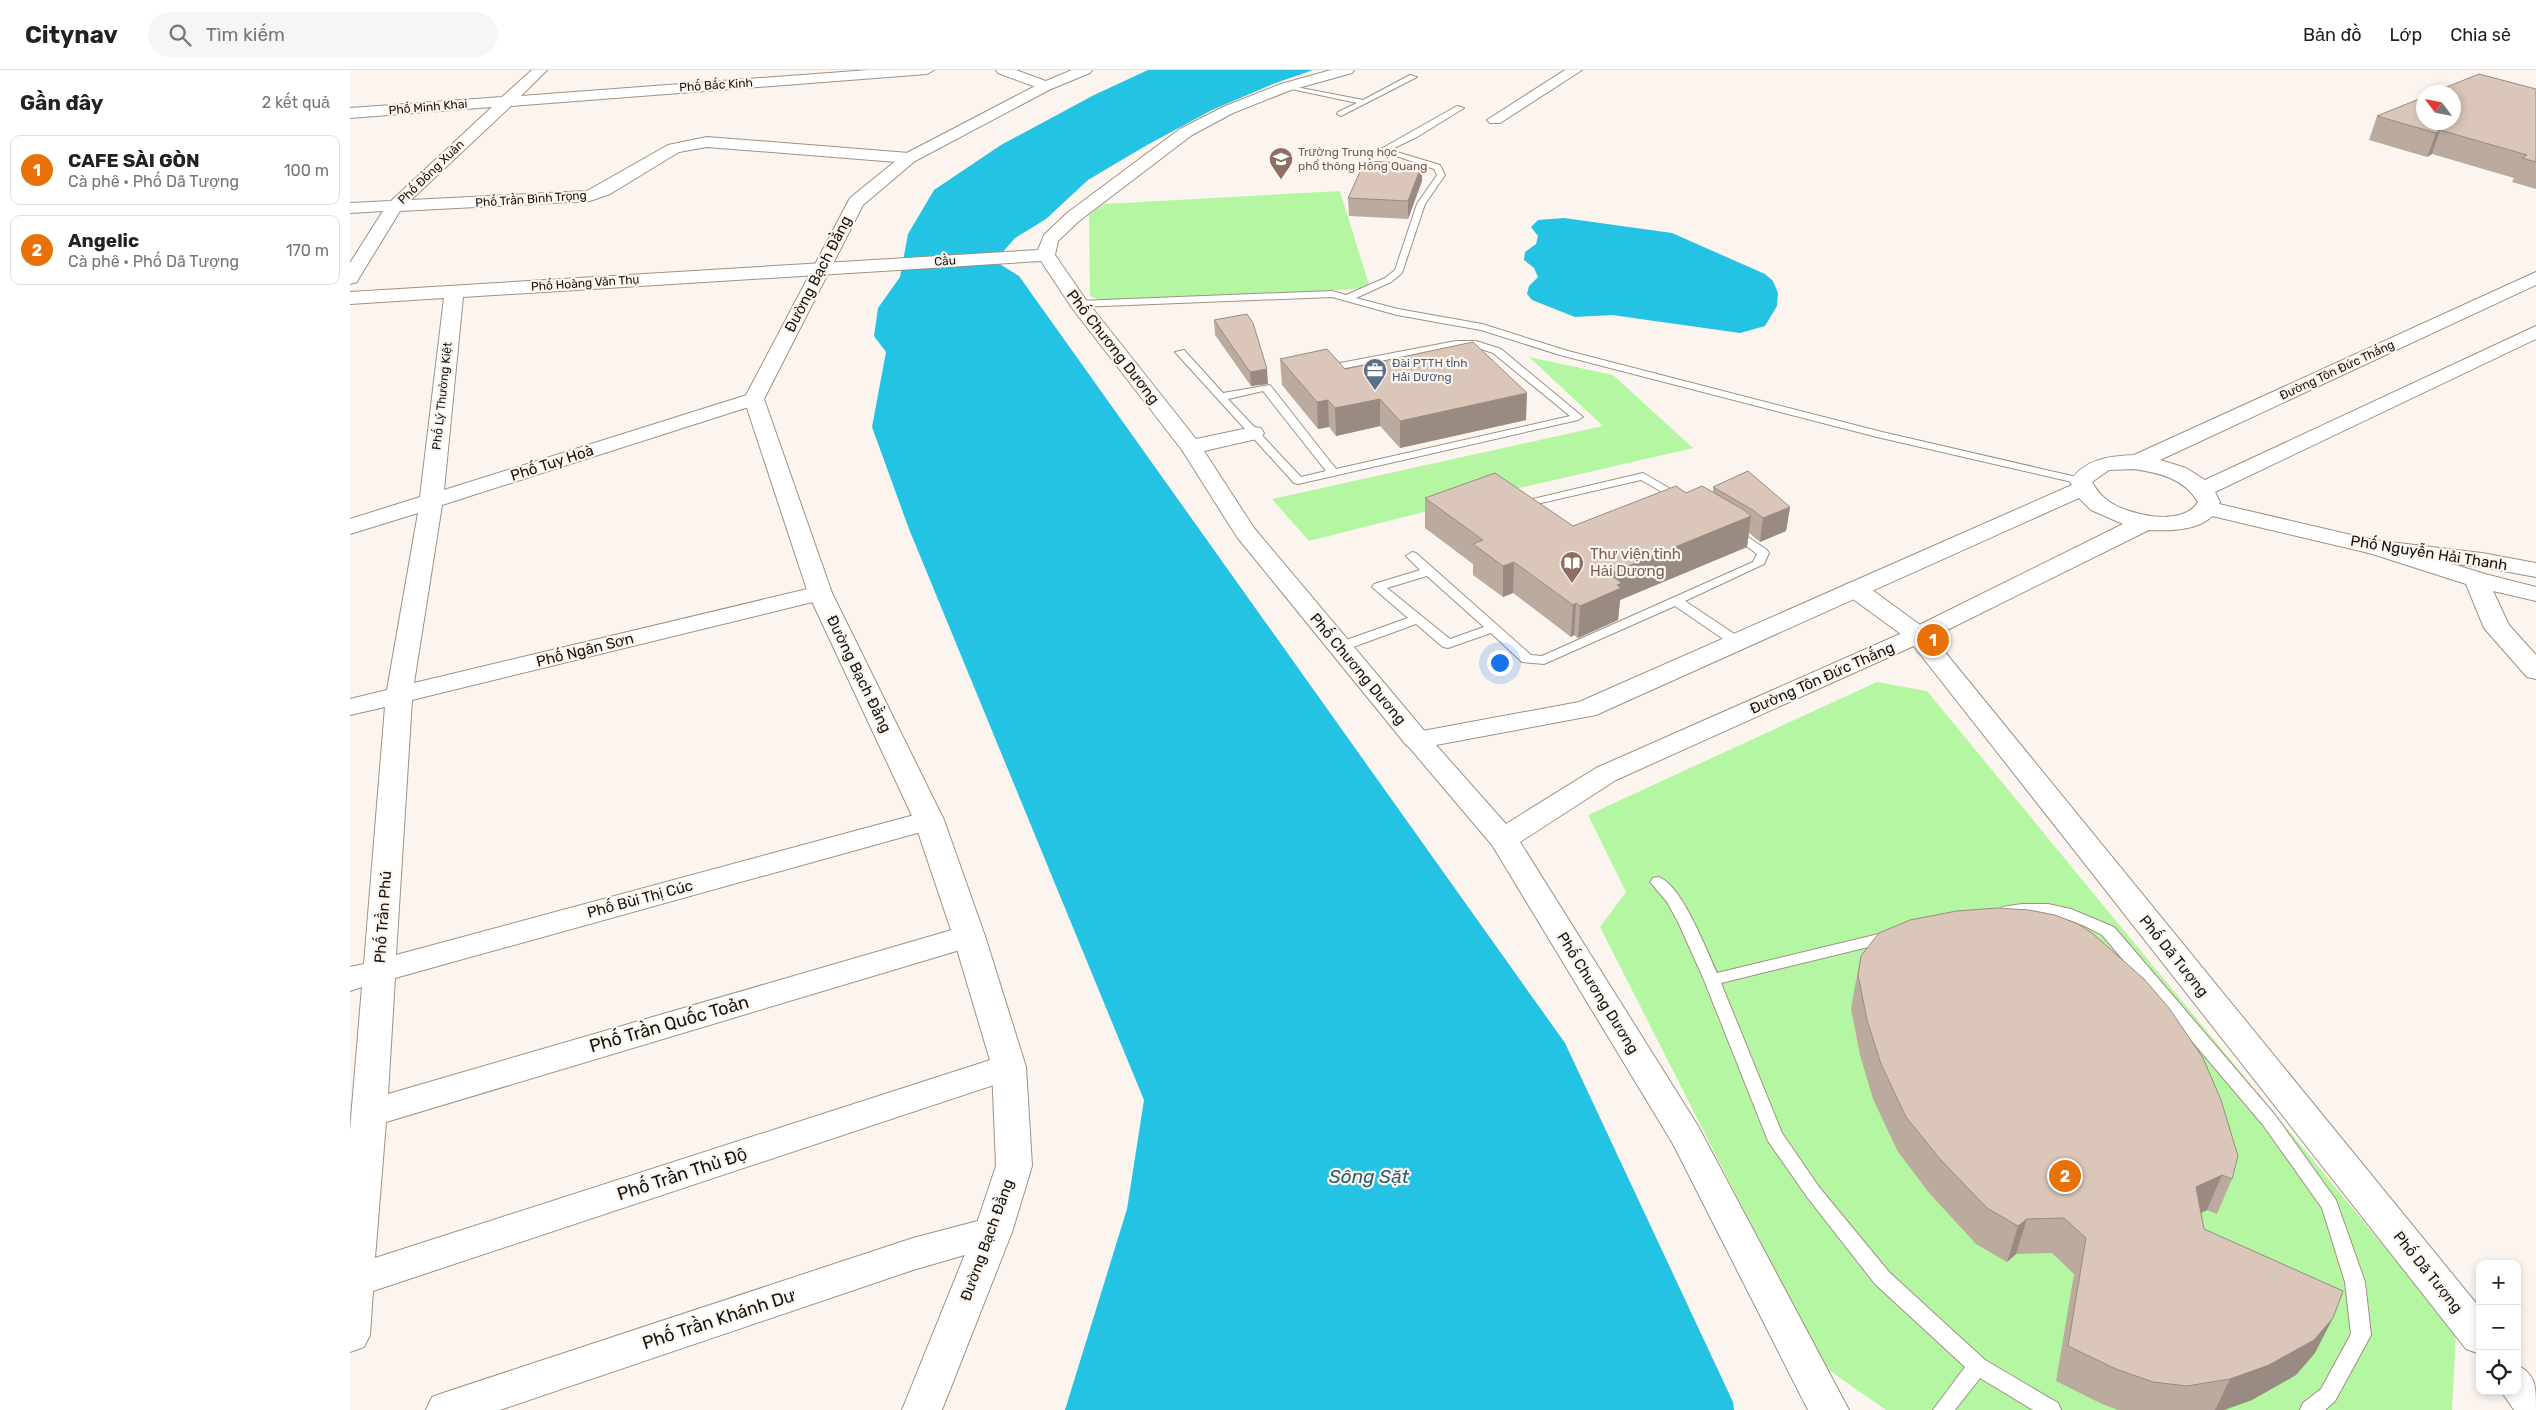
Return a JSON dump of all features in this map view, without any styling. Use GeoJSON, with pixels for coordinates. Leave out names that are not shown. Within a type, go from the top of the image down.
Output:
{"type":"FeatureCollection","features":[{"type":"Feature","properties":{"kind":"street","name":"Phố Đồng Xuân"},"geometry":{"type":"LineString","coordinates":[[350,278],[394,207],[505,100],[540,70]]}},
{"type":"Feature","properties":{"kind":"street","name":"Phố Bắc Kinh"},"geometry":{"type":"LineString","coordinates":[[505,100],[927,70]]}},
{"type":"Feature","properties":{"kind":"street"},"geometry":{"type":"LineString","coordinates":[[1003,70],[1046,86]]}},
{"type":"Feature","properties":{"kind":"street","name":"Đường Bạch Đằng"},"geometry":{"type":"LineString","coordinates":[[922,1410],[994,1232],[1014,1166],[1009,1068],[969,936],[929,820],[820,593],[754,399],[819,268],[856,202],[909,158],[1046,86],[1085,70]]}},
{"type":"Feature","properties":{"kind":"street"},"geometry":{"type":"LineString","coordinates":[[1046,254],[1050,239],[1073,217],[1186,132],[1228,110],[1286,87],[1348,70]]}},
{"type":"Feature","properties":{"kind":"street"},"geometry":{"type":"LineString","coordinates":[[1495,120],[1575,70]]}},
{"type":"Feature","properties":{"kind":"street"},"geometry":{"type":"LineString","coordinates":[[721,71],[784,80]]}},
{"type":"Feature","properties":{"kind":"street","name":"Phố Minh Khai"},"geometry":{"type":"LineString","coordinates":[[350,113],[505,100]]}},
{"type":"Feature","properties":{"kind":"street","name":"Phố Trần Bình Trọng"},"geometry":{"type":"LineString","coordinates":[[350,208],[590,196],[604,190],[674,148],[706,142],[909,158]]}},
{"type":"Feature","properties":{"kind":"street","name":"Cầu"},"geometry":{"type":"LineString","coordinates":[[819,268],[1046,254]]}},
{"type":"Feature","properties":{"kind":"street","name":"Phố Chương Dương"},"geometry":{"type":"LineString","coordinates":[[1046,254],[1079,304],[1191,447],[1245,532],[1417,740],[1503,839],[1686,1136],[1829,1410]]}},
{"type":"Feature","properties":{"kind":"street","name":"Phố Hoàng Văn Thụ"},"geometry":{"type":"LineString","coordinates":[[350,298],[819,268]]}},
{"type":"Feature","properties":{"kind":"street","name":"Đường Tôn Đức Thắng"},"geometry":{"type":"LineString","coordinates":[[2138,462],[2536,278]]}},
{"type":"Feature","properties":{"kind":"street","name":"Phố Lý Thường Kiệt"},"geometry":{"type":"LineString","coordinates":[[431,502],[454,291]]}},
{"type":"Feature","properties":{"kind":"street"},"geometry":{"type":"LineString","coordinates":[[2205,498],[2536,332]]}},
{"type":"Feature","properties":{"kind":"street","name":"Phố Tuy Hoà"},"geometry":{"type":"LineString","coordinates":[[350,527],[754,399]]}},
{"type":"Feature","properties":{"kind":"street"},"geometry":{"type":"LineString","coordinates":[[1191,447],[1254,432]]}},
{"type":"Feature","properties":{"kind":"street"},"geometry":{"type":"LineString","coordinates":[[1417,740],[1586,709],[1855,589],[2082,484],[2089,470],[2108,463],[2138,462],[2162,466],[2187,476],[2205,498],[2202,514],[2182,522],[2146,522],[2127,518],[2101,508],[2085,495],[2082,484]]}},
{"type":"Feature","properties":{"kind":"street","name":"Phố Nguyễn Hải Thanh"},"geometry":{"type":"LineString","coordinates":[[2205,498],[2373,547],[2482,560],[2536,570]]}},
{"type":"Feature","properties":{"kind":"street","name":"Phố Trần Phú"},"geometry":{"type":"LineString","coordinates":[[350,1335],[380,970],[399,695],[431,502]]}},
{"type":"Feature","properties":{"kind":"street","name":"Đường Tôn Đức Thắng"},"geometry":{"type":"LineString","coordinates":[[1503,839],[1606,774],[1918,635],[2146,522]]}},
{"type":"Feature","properties":{"kind":"street"},"geometry":{"type":"LineString","coordinates":[[2373,547],[2536,594]]}},
{"type":"Feature","properties":{"kind":"street"},"geometry":{"type":"LineString","coordinates":[[2476,578],[2497,628],[2536,671]]}},
{"type":"Feature","properties":{"kind":"street","name":"Phố Dã Tượng"},"geometry":{"type":"LineString","coordinates":[[1855,589],[1918,635],[2476,1331]]}},
{"type":"Feature","properties":{"kind":"street","name":"Phố Ngân Sơn"},"geometry":{"type":"LineString","coordinates":[[350,707],[820,593]]}},
{"type":"Feature","properties":{"kind":"street","name":"Phố Bùi Thị Cúc"},"geometry":{"type":"LineString","coordinates":[[350,979],[929,820]]}},
{"type":"Feature","properties":{"kind":"street","name":"Phố Trần Quốc Toản"},"geometry":{"type":"LineString","coordinates":[[369,1113],[969,936]]}},
{"type":"Feature","properties":{"kind":"street","name":"Phố Trần Thủ Độ"},"geometry":{"type":"LineString","coordinates":[[355,1281],[1009,1068]]}},
{"type":"Feature","properties":{"kind":"street","name":"Phố Trần Khánh Dư"},"geometry":{"type":"LineString","coordinates":[[446,1410],[913,1254],[994,1232]]}},
{"type":"Feature","properties":{"kind":"street"},"geometry":{"type":"LineString","coordinates":[[2521,1388],[2536,1407]]}},
{"type":"Feature","properties":{"kind":"lane"},"geometry":{"type":"LineString","coordinates":[[1341,114],[1413,77]]}},
{"type":"Feature","properties":{"kind":"lane"},"geometry":{"type":"LineString","coordinates":[[1286,87],[1364,102]]}},
{"type":"Feature","properties":{"kind":"lane"},"geometry":{"type":"LineString","coordinates":[[1347,298],[1388,280],[1399,271],[1421,204],[1442,175],[1437,167],[1383,150],[1414,135],[1460,108]]}},
{"type":"Feature","properties":{"kind":"lane"},"geometry":{"type":"LineString","coordinates":[[1079,304],[1332,294],[1398,312],[1482,328],[1528,340],[1564,353],[1881,435],[2082,484]]}},
{"type":"Feature","properties":{"kind":"lane"},"geometry":{"type":"LineString","coordinates":[[1180,352],[1298,481],[1578,417],[1497,351],[1476,344],[1456,344],[1336,367]]}},
{"type":"Feature","properties":{"kind":"lane"},"geometry":{"type":"LineString","coordinates":[[1221,397],[1266,387],[1333,473]]}},
{"type":"Feature","properties":{"kind":"lane"},"geometry":{"type":"LineString","coordinates":[[1518,506],[1643,476],[1694,507]]}},
{"type":"Feature","properties":{"kind":"lane"},"geometry":{"type":"LineString","coordinates":[[1412,556],[1527,659],[1544,660],[1758,564],[1764,553],[1745,537],[1719,522]]}},
{"type":"Feature","properties":{"kind":"lane"},"geometry":{"type":"LineString","coordinates":[[1429,572],[1378,587],[1448,644],[1493,628]]}},
{"type":"Feature","properties":{"kind":"lane"},"geometry":{"type":"LineString","coordinates":[[1676,601],[1737,642]]}},
{"type":"Feature","properties":{"kind":"lane"},"geometry":{"type":"LineString","coordinates":[[1340,647],[1417,620]]}},
{"type":"Feature","properties":{"kind":"lane"},"geometry":{"type":"LineString","coordinates":[[1658,882],[1673,899],[1686,922],[1712,980],[1774,1136],[1813,1192],[1882,1278],[1978,1366],[2051,1410]]}},
{"type":"Feature","properties":{"kind":"lane"},"geometry":{"type":"LineString","coordinates":[[1993,912],[2027,909],[2059,911],[2083,917],[2108,931],[2269,1120],[2330,1205],[2355,1282],[2361,1335],[2328,1395],[2310,1410]]}},
{"type":"Feature","properties":{"kind":"lane"},"geometry":{"type":"LineString","coordinates":[[1712,980],[1910,931]]}},
{"type":"Feature","properties":{"kind":"lane"},"geometry":{"type":"LineString","coordinates":[[1943,1410],[1978,1366]]}},
{"type":"Feature","properties":{"kind":"green space"},"geometry":{"type":"Polygon","coordinates":[[[1340,191],[1370,288],[1105,303],[1090,296],[1089,215],[1104,204],[1340,191]]]}},
{"type":"Feature","properties":{"kind":"green space"},"geometry":{"type":"Polygon","coordinates":[[[1529,357],[1613,375],[1693,448],[1507,491],[1309,541],[1272,499],[1603,426],[1529,357]]]}},
{"type":"Feature","properties":{"kind":"green space"},"geometry":{"type":"Polygon","coordinates":[[[1877,682],[1927,691],[2456,1334],[2452,1410],[1886,1410],[1823,1366],[1600,927],[1626,892],[1588,815],[1877,682]]]}},
{"type":"Feature","properties":{"kind":"water","name":"Sông Sặt"},"geometry":{"type":"Polygon","coordinates":[[[1148,70],[1313,70],[1273,84],[1212,110],[1088,180],[1046,219],[1015,238],[995,261],[1019,276],[1565,1043],[1733,1402],[1734,1410],[1065,1410],[1127,1209],[1144,1100],[909,529],[872,427],[886,352],[874,336],[878,308],[900,277],[908,234],[934,190],[1001,145],[1094,95],[1148,70]]]}},
{"type":"Feature","properties":{"kind":"water"},"geometry":{"type":"Polygon","coordinates":[[[1564,218],[1672,233],[1765,274],[1773,281],[1778,293],[1777,306],[1765,326],[1740,333],[1612,315],[1575,317],[1532,300],[1527,294],[1529,286],[1538,277],[1534,268],[1524,260],[1525,252],[1536,244],[1538,236],[1531,227],[1538,220],[1564,218]]]}},
{"type":"Feature","properties":{"kind":"building"},"geometry":{"type":"Polygon","coordinates":[[[2479,74],[2536,89],[2536,162],[2522,158],[2527,155],[2440,130],[2461,130],[2461,85],[2452,85],[2479,74]]]}},
{"type":"Feature","properties":{"kind":"building"},"geometry":{"type":"Polygon","coordinates":[[[2416,100],[2416,127],[2377,116],[2416,100]]]}},
{"type":"Feature","properties":{"kind":"building"},"geometry":{"type":"Polygon","coordinates":[[[2426,130],[2440,130],[2436,133],[2426,130]]]}},
{"type":"Feature","properties":{"kind":"building"},"geometry":{"type":"Polygon","coordinates":[[[1365,161],[1422,164],[1408,201],[1348,198],[1365,161]]]}},
{"type":"Feature","properties":{"kind":"building"},"geometry":{"type":"Polygon","coordinates":[[[1247,314],[1253,323],[1267,369],[1250,372],[1214,320],[1247,314]]]}},
{"type":"Feature","properties":{"kind":"building"},"geometry":{"type":"Polygon","coordinates":[[[1473,342],[1527,393],[1400,421],[1380,399],[1335,408],[1328,400],[1317,402],[1280,359],[1327,349],[1345,369],[1473,342]]]}},
{"type":"Feature","properties":{"kind":"building"},"geometry":{"type":"Polygon","coordinates":[[[1748,471],[1790,507],[1763,518],[1753,510],[1713,487],[1748,471]]]}},
{"type":"Feature","properties":{"kind":"building"},"geometry":{"type":"Polygon","coordinates":[[[1495,473],[1573,526],[1676,486],[1686,493],[1702,486],[1751,516],[1609,574],[1622,583],[1617,585],[1621,588],[1580,606],[1576,603],[1573,605],[1514,562],[1503,566],[1473,544],[1483,540],[1425,498],[1495,473]]]}},
{"type":"Feature","properties":{"kind":"building"},"geometry":{"type":"Polygon","coordinates":[[[1998,908],[2029,910],[2055,915],[2078,924],[2092,933],[2144,979],[2169,1008],[2203,1058],[2221,1100],[2238,1156],[2232,1179],[2222,1175],[2196,1187],[2204,1229],[2343,1291],[2333,1318],[2314,1340],[2269,1365],[2230,1379],[2187,1386],[2153,1382],[2116,1369],[2068,1346],[2086,1238],[2064,1218],[2027,1219],[2018,1226],[1987,1208],[1940,1159],[1906,1117],[1881,1064],[1867,1020],[1858,975],[1861,956],[1879,933],[1910,920],[1957,911],[1998,908]]]}},
{"type":"Feature","properties":{"kind":"place","name":"Trường Trung học phổ thông Hồng Quang"},"geometry":{"type":"Point","coordinates":[1281,180]}},
{"type":"Feature","properties":{"kind":"place","name":"Đài PTTH tỉnh Hải Dương"},"geometry":{"type":"Point","coordinates":[1375,391]}},
{"type":"Feature","properties":{"kind":"place","name":"Thư viện tỉnh Hải Dương"},"geometry":{"type":"Point","coordinates":[1572,584]}},
{"type":"Feature","properties":{"kind":"place","name":"CAFE SÀI GÒN"},"geometry":{"type":"Point","coordinates":[1933,640]}},
{"type":"Feature","properties":{"kind":"place","name":"Angelic"},"geometry":{"type":"Point","coordinates":[2065,1176]}}]}
